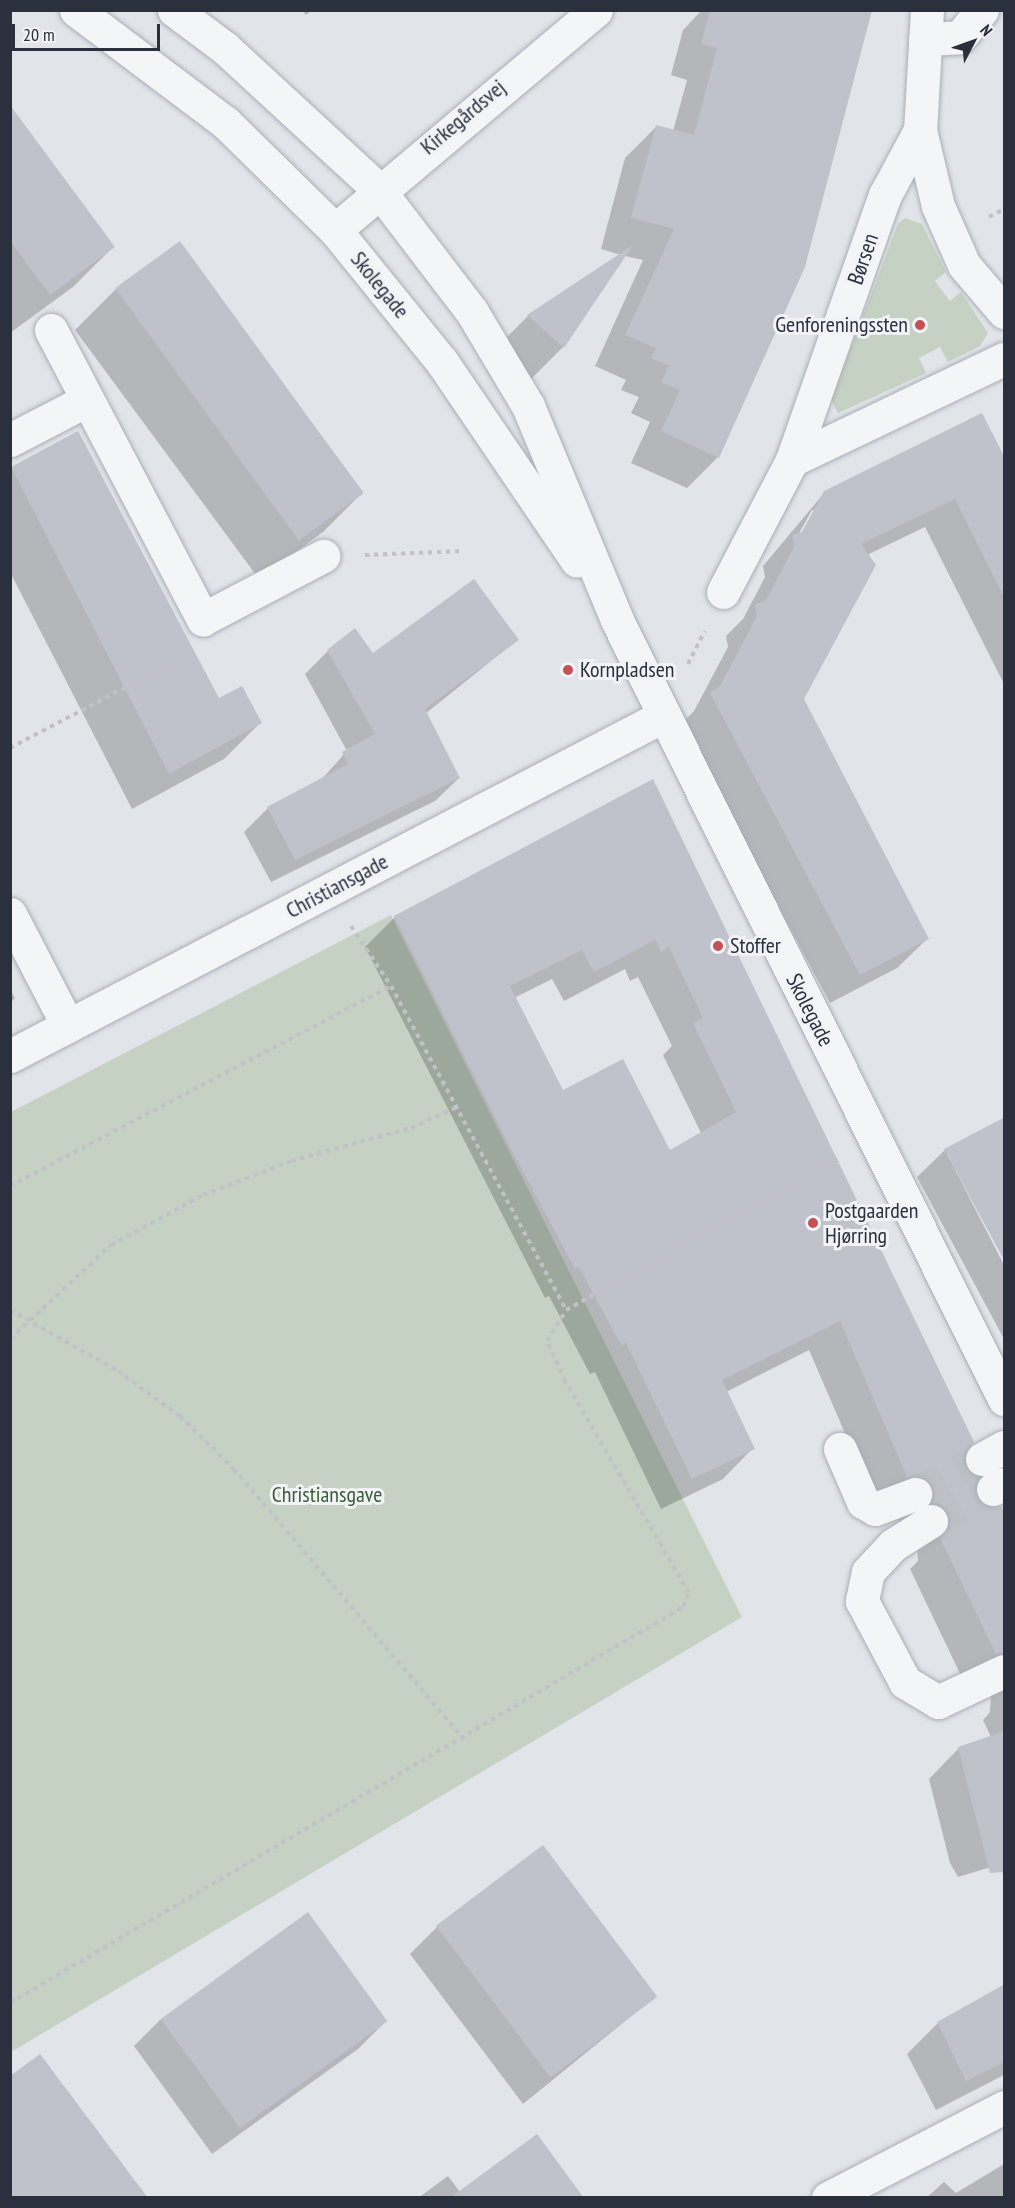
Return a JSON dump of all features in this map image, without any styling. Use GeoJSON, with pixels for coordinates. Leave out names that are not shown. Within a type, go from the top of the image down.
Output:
{"type":"FeatureCollection","features":[{"type":"Feature","properties":{"kind":"street","name":"Skolegade"},"geometry":{"type":"LineString","coordinates":[[76,10],[226,123],[336,230],[442,362],[616,620]]}},
{"type":"Feature","properties":{"kind":"street","name":"Skolegade"},"geometry":{"type":"LineString","coordinates":[[174,10],[225,48],[378,189],[471,312],[528,406],[616,620],[1005,1399]]}},
{"type":"Feature","properties":{"kind":"street"},"geometry":{"type":"LineString","coordinates":[[926,25],[960,37],[982,10]]}},
{"type":"Feature","properties":{"kind":"street","name":"Kirkegårdsvej"},"geometry":{"type":"LineString","coordinates":[[336,230],[378,189],[582,14]]}},
{"type":"Feature","properties":{"kind":"street","name":"Børsen"},"geometry":{"type":"LineString","coordinates":[[926,25],[920,130],[938,206],[964,265],[1005,312]]}},
{"type":"Feature","properties":{"kind":"street","name":"Børsen"},"geometry":{"type":"LineString","coordinates":[[723,592],[792,460],[885,195],[920,130]]}},
{"type":"Feature","properties":{"kind":"street"},"geometry":{"type":"LineString","coordinates":[[51,330],[203,619],[322,556]]}},
{"type":"Feature","properties":{"kind":"street"},"geometry":{"type":"LineString","coordinates":[[792,460],[1005,359]]}},
{"type":"Feature","properties":{"kind":"street"},"geometry":{"type":"LineString","coordinates":[[10,440],[87,400]]}},
{"type":"Feature","properties":{"kind":"street","name":"Christiansgade"},"geometry":{"type":"LineString","coordinates":[[10,1056],[663,716]]}},
{"type":"Feature","properties":{"kind":"street"},"geometry":{"type":"LineString","coordinates":[[10,914],[68,1026]]}},
{"type":"Feature","properties":{"kind":"street"},"geometry":{"type":"LineString","coordinates":[[840,1449],[863,1502],[875,1509],[923,1507],[868,1572],[862,1601],[905,1682],[938,1702],[1004,1671]]}},
{"type":"Feature","properties":{"kind":"street"},"geometry":{"type":"LineString","coordinates":[[828,2198],[871,2189],[1005,2107]]}},
{"type":"Feature","properties":{"kind":"path"},"geometry":{"type":"LineString","coordinates":[[322,556],[463,551]]}},
{"type":"Feature","properties":{"kind":"path"},"geometry":{"type":"LineString","coordinates":[[663,716],[723,592]]}},
{"type":"Feature","properties":{"kind":"path"},"geometry":{"type":"LineString","coordinates":[[10,748],[205,645],[203,619]]}},
{"type":"Feature","properties":{"kind":"path"},"geometry":{"type":"LineString","coordinates":[[327,891],[391,986],[566,1310]]}},
{"type":"Feature","properties":{"kind":"path"},"geometry":{"type":"LineString","coordinates":[[10,1186],[391,986]]}},
{"type":"Feature","properties":{"kind":"path"},"geometry":{"type":"LineString","coordinates":[[10,1339],[111,1245],[202,1195],[291,1161],[411,1128],[457,1107]]}},
{"type":"Feature","properties":{"kind":"path"},"geometry":{"type":"LineString","coordinates":[[10,1990],[12,2003],[644,1633],[683,1607],[689,1593],[565,1381],[547,1341],[566,1310],[875,1139]]}},
{"type":"Feature","properties":{"kind":"path"},"geometry":{"type":"LineString","coordinates":[[10,1310],[118,1371],[180,1416],[234,1469],[464,1739]]}},
{"type":"Feature","properties":{"kind":"green space"},"geometry":{"type":"Polygon","coordinates":[[[905,218],[922,224],[946,272],[935,281],[950,301],[961,292],[988,333],[980,346],[948,362],[940,347],[919,358],[926,373],[838,413],[831,400],[898,224],[905,218]]]}},
{"type":"Feature","properties":{"kind":"green space","name":"Christiansgave"},"geometry":{"type":"Polygon","coordinates":[[[391,915],[742,1617],[11,2052],[11,1112],[391,915]]]}},
{"type":"Feature","properties":{"kind":"building"},"geometry":{"type":"Polygon","coordinates":[[[710,10],[872,10],[805,267],[719,458],[661,431],[680,390],[661,382],[669,366],[651,358],[656,348],[625,335],[674,229],[631,218],[656,125],[694,135],[717,48],[701,44],[710,10]]]}},
{"type":"Feature","properties":{"kind":"building"},"geometry":{"type":"Polygon","coordinates":[[[10,105],[115,247],[50,295],[10,241],[10,105]]]}},
{"type":"Feature","properties":{"kind":"building"},"geometry":{"type":"Polygon","coordinates":[[[180,241],[363,493],[299,540],[115,288],[180,241]]]}},
{"type":"Feature","properties":{"kind":"building"},"geometry":{"type":"Polygon","coordinates":[[[633,245],[564,348],[527,315],[633,245]]]}},
{"type":"Feature","properties":{"kind":"building"},"geometry":{"type":"Polygon","coordinates":[[[982,413],[1005,458],[1005,599],[955,499],[861,544],[876,565],[804,699],[929,939],[860,975],[710,693],[720,686],[757,616],[755,605],[766,600],[794,547],[792,535],[802,532],[824,491],[982,413]]]}},
{"type":"Feature","properties":{"kind":"building"},"geometry":{"type":"Polygon","coordinates":[[[78,431],[219,698],[242,686],[262,723],[169,774],[11,467],[78,431]]]}},
{"type":"Feature","properties":{"kind":"building"},"geometry":{"type":"Polygon","coordinates":[[[474,579],[519,640],[425,709],[460,778],[295,860],[267,807],[348,764],[342,752],[375,734],[327,650],[355,628],[373,653],[474,579]]]}},
{"type":"Feature","properties":{"kind":"building"},"geometry":{"type":"Polygon","coordinates":[[[653,779],[974,1442],[963,1459],[979,1477],[976,1497],[991,1508],[1001,1506],[1005,1512],[1005,1652],[996,1654],[940,1538],[948,1529],[947,1512],[931,1502],[927,1480],[907,1477],[840,1321],[722,1380],[755,1449],[692,1479],[626,1343],[621,1345],[579,1267],[575,1269],[510,1147],[394,916],[653,779]],[[655,940],[594,972],[582,950],[510,986],[563,1090],[623,1059],[670,1150],[736,1112],[693,1023],[703,1018],[669,947],[661,952],[655,940]]]}},
{"type":"Feature","properties":{"kind":"building"},"geometry":{"type":"Polygon","coordinates":[[[1005,1117],[1005,1262],[944,1149],[1005,1117]]]}},
{"type":"Feature","properties":{"kind":"building"},"geometry":{"type":"Polygon","coordinates":[[[1005,1731],[1005,1872],[990,1873],[958,1747],[1005,1731]]]}},
{"type":"Feature","properties":{"kind":"building"},"geometry":{"type":"Polygon","coordinates":[[[543,1845],[657,1997],[550,2077],[436,1926],[543,1845]]]}},
{"type":"Feature","properties":{"kind":"building"},"geometry":{"type":"Polygon","coordinates":[[[308,1912],[387,2021],[240,2128],[161,2019],[308,1912]]]}},
{"type":"Feature","properties":{"kind":"building"},"geometry":{"type":"Polygon","coordinates":[[[1005,1984],[1005,2062],[966,2081],[937,2022],[1005,1984]]]}},
{"type":"Feature","properties":{"kind":"building"},"geometry":{"type":"Polygon","coordinates":[[[40,2054],[148,2198],[10,2198],[10,2076],[40,2054]]]}},
{"type":"Feature","properties":{"kind":"building"},"geometry":{"type":"Polygon","coordinates":[[[537,2134],[584,2198],[450,2198],[537,2134]]]}},
{"type":"Feature","properties":{"kind":"tunnel"},"geometry":{"type":"LineString","coordinates":[[915,1494],[982,1459]]}},
{"type":"Feature","properties":{"kind":"tunnel"},"geometry":{"type":"LineString","coordinates":[[931,1521],[993,1489]]}},
{"type":"Feature","properties":{"kind":"place","name":"Genforeningssten"},"geometry":{"type":"Point","coordinates":[920,325]}},
{"type":"Feature","properties":{"kind":"place","name":"Kornpladsen"},"geometry":{"type":"Point","coordinates":[568,670]}},
{"type":"Feature","properties":{"kind":"place","name":"Stoffer"},"geometry":{"type":"Point","coordinates":[718,946]}},
{"type":"Feature","properties":{"kind":"place","name":"Postgaarden Hjørring"},"geometry":{"type":"Point","coordinates":[813,1223]}}]}
